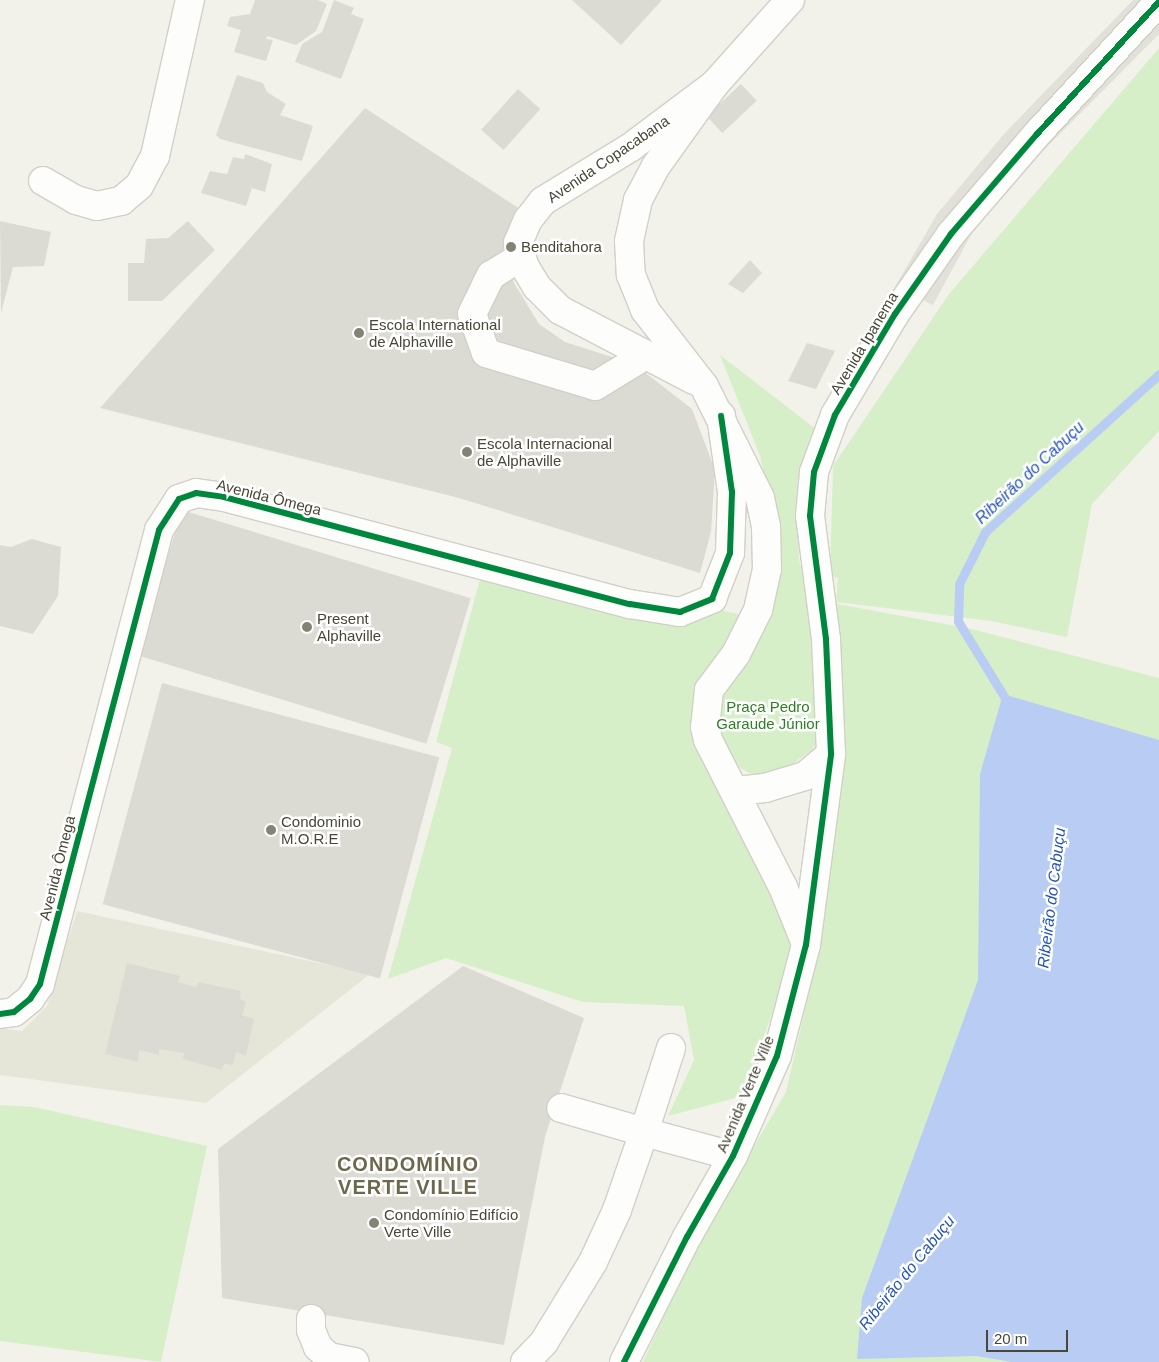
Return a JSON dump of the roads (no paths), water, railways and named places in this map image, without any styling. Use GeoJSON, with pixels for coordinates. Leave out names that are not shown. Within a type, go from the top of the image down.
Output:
{"type":"FeatureCollection","features":[{"type":"Feature","properties":{"kind":"street"},"geometry":{"type":"LineString","coordinates":[[43,181],[76,200],[97,206],[121,201],[139,186],[155,156],[190,0]]}},
{"type":"Feature","properties":{"kind":"street","name":"Avenida Copacabana"},"geometry":{"type":"LineString","coordinates":[[790,0],[714,85],[656,166],[638,200],[629,241],[631,275],[646,310],[704,386],[721,416],[760,498],[766,526],[767,569],[758,610],[736,654],[709,690],[704,708],[708,740],[736,791],[783,887],[806,945]]}},
{"type":"Feature","properties":{"kind":"street","name":"Avenida Ipanema"},"geometry":{"type":"LineString","coordinates":[[832,754],[826,639],[810,516],[814,472],[835,415],[895,314],[951,234],[1037,134],[1159,2]]}},
{"type":"Feature","properties":{"kind":"street","name":"Avenida Copacabana"},"geometry":{"type":"LineString","coordinates":[[704,386],[560,310],[537,287],[518,244],[528,220],[543,201],[631,147],[714,85]]}},
{"type":"Feature","properties":{"kind":"street"},"geometry":{"type":"LineString","coordinates":[[522,256],[491,275],[472,314],[486,353],[595,386],[646,355]]}},
{"type":"Feature","properties":{"kind":"street","name":"Avenida Ômega"},"geometry":{"type":"LineString","coordinates":[[0,1014],[14,1012],[30,999],[40,984],[158,530],[179,498],[196,493],[224,497],[630,604],[680,612],[712,599],[730,553],[732,492],[721,416]]}},
{"type":"Feature","properties":{"kind":"street"},"geometry":{"type":"LineString","coordinates":[[736,791],[765,788],[805,776],[832,754]]}},
{"type":"Feature","properties":{"kind":"street","name":"Avenida Verte Ville"},"geometry":{"type":"LineString","coordinates":[[624,1362],[686,1236],[733,1156],[778,1056],[806,945],[832,754]]}},
{"type":"Feature","properties":{"kind":"street"},"geometry":{"type":"LineString","coordinates":[[525,1362],[544,1342],[593,1262],[617,1210],[671,1048]]}},
{"type":"Feature","properties":{"kind":"street"},"geometry":{"type":"LineString","coordinates":[[561,1108],[733,1156]]}},
{"type":"Feature","properties":{"kind":"street"},"geometry":{"type":"LineString","coordinates":[[311,1319],[311,1330],[318,1347],[329,1357],[355,1362]]}},
{"type":"Feature","properties":{"kind":"water"},"geometry":{"type":"Polygon","coordinates":[[[1003,694],[1159,740],[1159,1362],[1012,1362],[976,1356],[857,1359],[862,1298],[978,980],[980,774],[1003,694]]]}},
{"type":"Feature","properties":{"kind":"waterway","name":"Ribeirão do Cabuçu"},"geometry":{"type":"LineString","coordinates":[[1008,703],[958,621],[959,584],[985,532],[1159,374]]}},
{"type":"Feature","properties":{"kind":"place","name":"Benditahora"},"geometry":{"type":"Point","coordinates":[511,247]}},
{"type":"Feature","properties":{"kind":"place","name":"Escola International de Alphaville"},"geometry":{"type":"Point","coordinates":[359,333]}},
{"type":"Feature","properties":{"kind":"place","name":"Escola Internacional de Alphaville"},"geometry":{"type":"Point","coordinates":[467,452]}},
{"type":"Feature","properties":{"kind":"place","name":"Present Alphaville"},"geometry":{"type":"Point","coordinates":[307,627]}},
{"type":"Feature","properties":{"kind":"place","name":"Condominio M.O.R.E"},"geometry":{"type":"Point","coordinates":[271,830]}},
{"type":"Feature","properties":{"kind":"place","name":"Condomínio Edifício Verte Ville"},"geometry":{"type":"Point","coordinates":[374,1223]}},
{"type":"Feature","properties":{"kind":"district","name":"CONDOMÍNIO VERTE VILLE"},"geometry":{"type":"Point","coordinates":[408,1176]}},
{"type":"Feature","properties":{"kind":"park label","name":"Praça Pedro Garaude Júnior"},"geometry":{"type":"Point","coordinates":[768,714]}}]}
